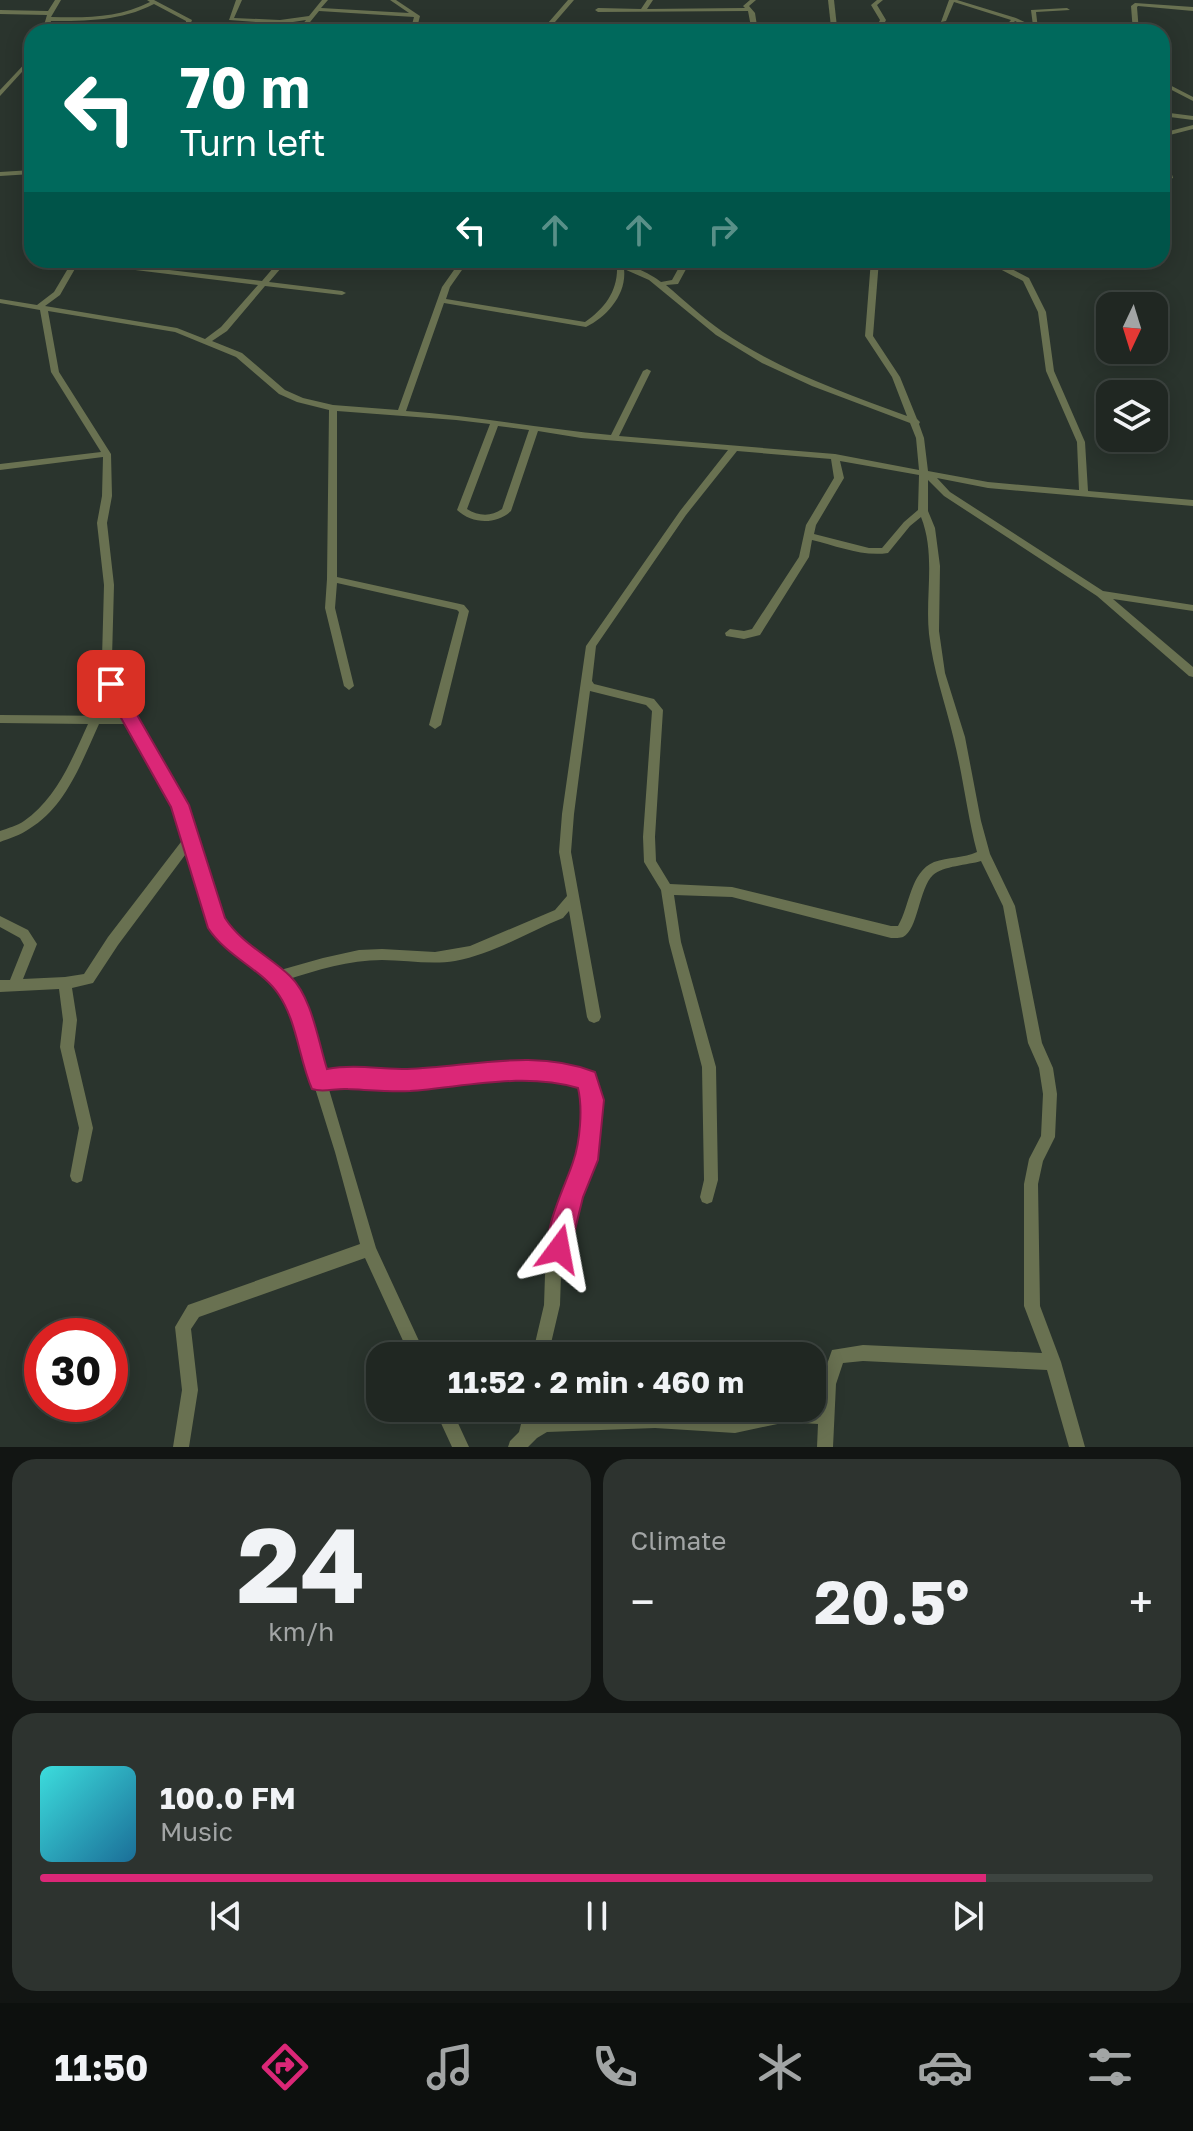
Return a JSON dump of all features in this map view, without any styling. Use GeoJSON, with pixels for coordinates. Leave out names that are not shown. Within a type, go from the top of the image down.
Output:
{"type":"FeatureCollection","features":[{"type":"Feature","properties":{"kind":"street"},"geometry":{"type":"LineString","coordinates":[[47,24],[58,0]]}},
{"type":"Feature","properties":{"kind":"street"},"geometry":{"type":"LineString","coordinates":[[239,0],[231,19],[280,22],[309,18]]}},
{"type":"Feature","properties":{"kind":"street"},"geometry":{"type":"LineString","coordinates":[[305,24],[325,0]]}},
{"type":"Feature","properties":{"kind":"street"},"geometry":{"type":"LineString","coordinates":[[393,0],[418,18],[416,24]]}},
{"type":"Feature","properties":{"kind":"street"},"geometry":{"type":"LineString","coordinates":[[556,24],[551,23],[571,0]]}},
{"type":"Feature","properties":{"kind":"street"},"geometry":{"type":"LineString","coordinates":[[643,11],[650,0]]}},
{"type":"Feature","properties":{"kind":"street"},"geometry":{"type":"LineString","coordinates":[[747,10],[747,3],[753,0]]}},
{"type":"Feature","properties":{"kind":"street"},"geometry":{"type":"LineString","coordinates":[[831,0],[834,24]]}},
{"type":"Feature","properties":{"kind":"street"},"geometry":{"type":"LineString","coordinates":[[880,0],[874,5],[883,20],[881,24]]}},
{"type":"Feature","properties":{"kind":"street"},"geometry":{"type":"LineString","coordinates":[[943,21],[952,0],[1024,24]]}},
{"type":"Feature","properties":{"kind":"street"},"geometry":{"type":"LineString","coordinates":[[1,13],[122,16],[141,11],[152,1],[189,20],[188,24]]}},
{"type":"Feature","properties":{"kind":"street"},"geometry":{"type":"LineString","coordinates":[[1135,24],[1134,6],[1146,2],[1193,9]]}},
{"type":"Feature","properties":{"kind":"street"},"geometry":{"type":"LineString","coordinates":[[316,9],[414,15]]}},
{"type":"Feature","properties":{"kind":"street"},"geometry":{"type":"LineString","coordinates":[[598,10],[747,10],[752,13],[754,24]]}},
{"type":"Feature","properties":{"kind":"street"},"geometry":{"type":"LineString","coordinates":[[1037,24],[1033,11],[1067,10]]}},
{"type":"Feature","properties":{"kind":"street"},"geometry":{"type":"LineString","coordinates":[[1010,24],[1014,19]]}},
{"type":"Feature","properties":{"kind":"street"},"geometry":{"type":"LineString","coordinates":[[0,94],[24,67]]}},
{"type":"Feature","properties":{"kind":"street"},"geometry":{"type":"LineString","coordinates":[[1170,87],[1193,99]]}},
{"type":"Feature","properties":{"kind":"street"},"geometry":{"type":"LineString","coordinates":[[1170,115],[1193,118]]}},
{"type":"Feature","properties":{"kind":"street"},"geometry":{"type":"LineString","coordinates":[[1170,133],[1193,127]]}},
{"type":"Feature","properties":{"kind":"street"},"geometry":{"type":"LineString","coordinates":[[0,174],[24,172]]}},
{"type":"Feature","properties":{"kind":"street"},"geometry":{"type":"LineString","coordinates":[[41,309],[57,293],[73,268]]}},
{"type":"Feature","properties":{"kind":"street"},"geometry":{"type":"LineString","coordinates":[[135,268],[342,293]]}},
{"type":"Feature","properties":{"kind":"street"},"geometry":{"type":"LineString","coordinates":[[208,340],[224,329],[277,268]]}},
{"type":"Feature","properties":{"kind":"street"},"geometry":{"type":"LineString","coordinates":[[401,414],[441,300],[460,268]]}},
{"type":"Feature","properties":{"kind":"street"},"geometry":{"type":"LineString","coordinates":[[441,300],[586,325],[619,289],[623,277],[619,268]]}},
{"type":"Feature","properties":{"kind":"street"},"geometry":{"type":"LineString","coordinates":[[630,268],[646,273],[720,334],[747,350],[809,380],[916,422]]}},
{"type":"Feature","properties":{"kind":"street"},"geometry":{"type":"LineString","coordinates":[[660,284],[675,282],[683,268]]}},
{"type":"Feature","properties":{"kind":"street"},"geometry":{"type":"LineString","coordinates":[[874,268],[869,336],[896,377],[916,422],[924,472],[923,511],[933,544],[934,631],[940,673],[955,720],[964,775],[984,854],[1009,906],[1035,1043],[1046,1068],[1050,1094],[1048,1137],[1036,1159],[1031,1184],[1032,1306],[1053,1362],[1077,1447]]}},
{"type":"Feature","properties":{"kind":"street"},"geometry":{"type":"LineString","coordinates":[[1005,268],[1026,280],[1042,312],[1045,352],[1050,371],[1081,442],[1084,492]]}},
{"type":"Feature","properties":{"kind":"street"},"geometry":{"type":"LineString","coordinates":[[0,301],[148,323],[208,340],[239,355],[282,392],[333,408],[448,416],[614,438],[835,457],[988,485],[1193,503]]}},
{"type":"Feature","properties":{"kind":"street"},"geometry":{"type":"LineString","coordinates":[[0,315],[17,305]]}},
{"type":"Feature","properties":{"kind":"street"},"geometry":{"type":"LineString","coordinates":[[41,309],[55,372],[107,454],[107,496],[102,523],[109,585],[107,658],[111,684],[180,805],[216,921],[226,938],[285,985],[295,1002],[369,1249],[412,1342]]}},
{"type":"Feature","properties":{"kind":"street"},"geometry":{"type":"LineString","coordinates":[[614,438],[647,371]]}},
{"type":"Feature","properties":{"kind":"street"},"geometry":{"type":"LineString","coordinates":[[333,408],[330,608],[349,686]]}},
{"type":"Feature","properties":{"kind":"street"},"geometry":{"type":"LineString","coordinates":[[495,423],[463,514],[494,517],[506,511],[534,429]]}},
{"type":"Feature","properties":{"kind":"street"},"geometry":{"type":"LineString","coordinates":[[594,1017],[565,852],[580,711],[595,636],[637,583],[683,513],[735,448]]}},
{"type":"Feature","properties":{"kind":"street"},"geometry":{"type":"LineString","coordinates":[[0,467],[107,454]]}},
{"type":"Feature","properties":{"kind":"street"},"geometry":{"type":"LineString","coordinates":[[730,633],[744,635],[756,632],[804,557],[811,525],[839,478],[835,457]]}},
{"type":"Feature","properties":{"kind":"street"},"geometry":{"type":"LineString","coordinates":[[924,472],[947,494],[1101,594],[1193,673]]}},
{"type":"Feature","properties":{"kind":"street"},"geometry":{"type":"LineString","coordinates":[[809,536],[859,549],[885,551],[907,524],[923,511]]}},
{"type":"Feature","properties":{"kind":"street"},"geometry":{"type":"LineString","coordinates":[[332,579],[460,607],[464,611],[435,725]]}},
{"type":"Feature","properties":{"kind":"street"},"geometry":{"type":"LineString","coordinates":[[1101,594],[1193,608]]}},
{"type":"Feature","properties":{"kind":"street"},"geometry":{"type":"LineString","coordinates":[[587,682],[590,687],[650,702],[658,710],[650,862],[667,889],[675,942],[709,1067],[711,1180],[707,1197]]}},
{"type":"Feature","properties":{"kind":"street"},"geometry":{"type":"LineString","coordinates":[[0,719],[131,720]]}},
{"type":"Feature","properties":{"kind":"street"},"geometry":{"type":"LineString","coordinates":[[0,837],[26,825],[44,811],[78,756],[96,719]]}},
{"type":"Feature","properties":{"kind":"street"},"geometry":{"type":"LineString","coordinates":[[7,986],[88,979],[190,840]]}},
{"type":"Feature","properties":{"kind":"street"},"geometry":{"type":"LineString","coordinates":[[667,889],[732,892],[901,932],[927,873],[937,867],[973,860],[984,854]]}},
{"type":"Feature","properties":{"kind":"street"},"geometry":{"type":"LineString","coordinates":[[276,977],[307,967],[373,955],[438,958],[483,948],[559,914],[573,897]]}},
{"type":"Feature","properties":{"kind":"street"},"geometry":{"type":"LineString","coordinates":[[0,921],[24,934],[31,944],[7,986]]}},
{"type":"Feature","properties":{"kind":"street"},"geometry":{"type":"LineString","coordinates":[[65,983],[70,1020],[67,1047],[86,1128],[77,1176]]}},
{"type":"Feature","properties":{"kind":"street"},"geometry":{"type":"LineString","coordinates":[[320,1081],[338,1078],[408,1080],[505,1070],[565,1073],[587,1079],[593,1100],[586,1160],[571,1197],[543,1342]]}},
{"type":"Feature","properties":{"kind":"street"},"geometry":{"type":"LineString","coordinates":[[181,1447],[190,1390],[183,1327],[194,1311],[369,1249]]}},
{"type":"Feature","properties":{"kind":"street"},"geometry":{"type":"LineString","coordinates":[[826,1416],[830,1376],[838,1356],[863,1353],[1053,1362]]}},
{"type":"Feature","properties":{"kind":"street"},"geometry":{"type":"LineString","coordinates":[[449,1422],[461,1447]]}},
{"type":"Feature","properties":{"kind":"street"},"geometry":{"type":"LineString","coordinates":[[521,1441],[528,1422]]}},
{"type":"Feature","properties":{"kind":"street"},"geometry":{"type":"LineString","coordinates":[[521,1441],[545,1424],[571,1422]]}},
{"type":"Feature","properties":{"kind":"street"},"geometry":{"type":"LineString","coordinates":[[687,1422],[735,1425],[749,1422]]}},
{"type":"Feature","properties":{"kind":"street"},"geometry":{"type":"LineString","coordinates":[[825,1447],[826,1422]]}},
{"type":"Feature","properties":{"kind":"route"},"geometry":{"type":"LineString","coordinates":[[111,684],[120,705],[180,805],[216,921],[226,938],[285,985],[295,1002],[320,1081],[338,1078],[408,1080],[505,1070],[565,1073],[587,1079],[593,1100],[586,1160],[571,1197],[559,1249]]}}]}
